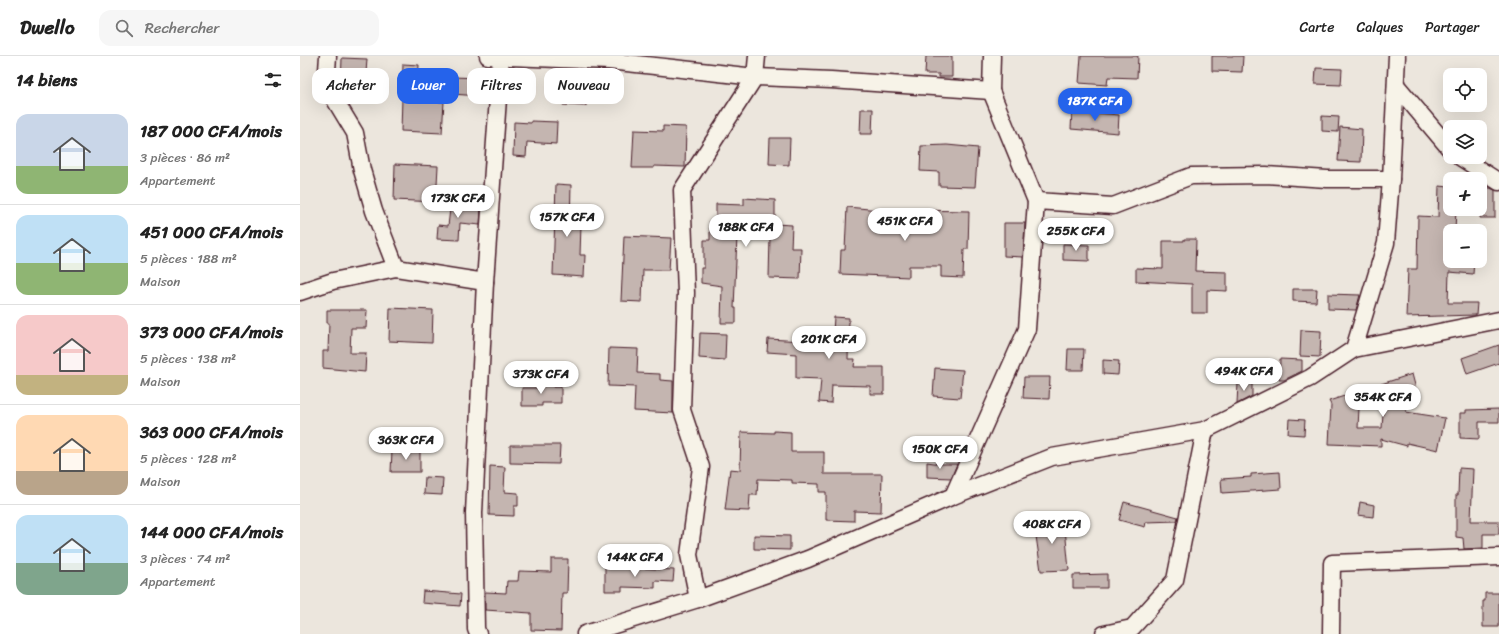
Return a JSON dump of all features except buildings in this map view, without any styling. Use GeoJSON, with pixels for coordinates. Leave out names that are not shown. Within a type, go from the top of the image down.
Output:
{"type":"FeatureCollection","features":[{"type":"Feature","properties":{"kind":"street"},"geometry":{"type":"LineString","coordinates":[[328,56],[326,86],[355,133],[362,170],[374,211],[396,268]]}},
{"type":"Feature","properties":{"kind":"street"},"geometry":{"type":"LineString","coordinates":[[698,599],[689,555],[701,467],[682,410],[686,293],[682,190],[755,77],[757,56]]}},
{"type":"Feature","properties":{"kind":"street"},"geometry":{"type":"LineString","coordinates":[[953,496],[1027,329],[1036,201],[991,91],[992,56]]}},
{"type":"Feature","properties":{"kind":"street"},"geometry":{"type":"LineString","coordinates":[[1354,349],[1386,243],[1392,179],[1397,56]]}},
{"type":"Feature","properties":{"kind":"street"},"geometry":{"type":"LineString","coordinates":[[478,634],[476,629],[474,513],[496,57],[609,61],[755,77],[831,80],[991,91]]}},
{"type":"Feature","properties":{"kind":"street"},"geometry":{"type":"LineString","coordinates":[[1396,85],[1443,141]]}},
{"type":"Feature","properties":{"kind":"street"},"geometry":{"type":"LineString","coordinates":[[1471,164],[1499,182]]}},
{"type":"Feature","properties":{"kind":"street"},"geometry":{"type":"LineString","coordinates":[[1036,201],[1113,206],[1191,176],[1266,175],[1327,179],[1392,179]]}},
{"type":"Feature","properties":{"kind":"street"},"geometry":{"type":"LineString","coordinates":[[300,292],[333,281],[396,268],[485,282]]}},
{"type":"Feature","properties":{"kind":"street"},"geometry":{"type":"LineString","coordinates":[[585,634],[698,599],[808,559],[953,496],[1052,457],[1205,430],[1310,378],[1354,349],[1499,320]]}},
{"type":"Feature","properties":{"kind":"street"},"geometry":{"type":"LineString","coordinates":[[1104,634],[1132,628],[1175,580],[1205,430]]}},
{"type":"Feature","properties":{"kind":"street"},"geometry":{"type":"LineString","coordinates":[[1331,634],[1332,563],[1499,558]]}}]}
